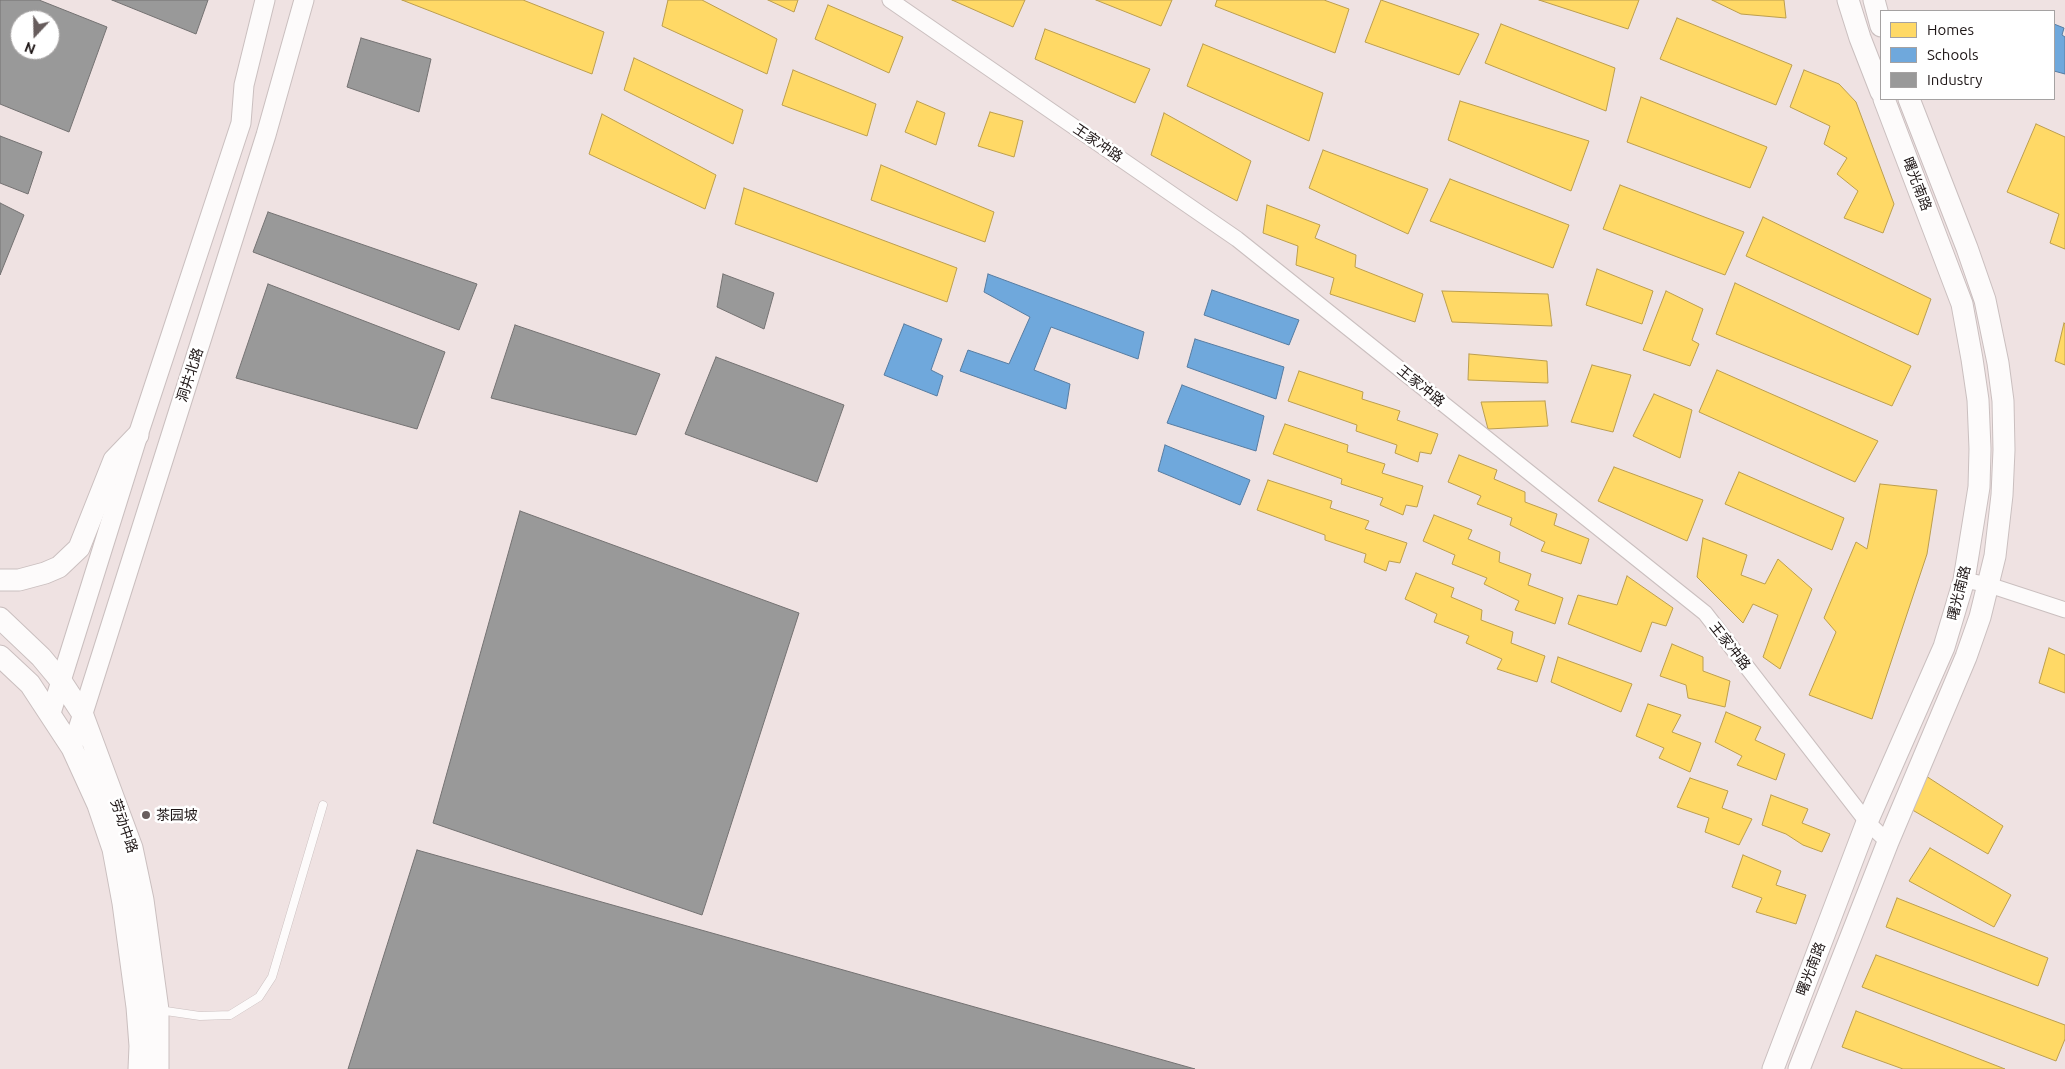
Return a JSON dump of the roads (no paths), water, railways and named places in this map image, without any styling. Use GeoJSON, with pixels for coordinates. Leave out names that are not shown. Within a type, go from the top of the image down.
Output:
{"type":"FeatureCollection","features":[{"type":"Feature","properties":{"kind":"main road"},"geometry":{"type":"LineString","coordinates":[[1848,0],[1860,38],[1880,89]]}},
{"type":"Feature","properties":{"kind":"main road"},"geometry":{"type":"LineString","coordinates":[[1874,0],[1880,22]]}},
{"type":"Feature","properties":{"kind":"main road","name":"曙光南路"},"geometry":{"type":"LineString","coordinates":[[1773,1069],[1867,822],[1944,647],[1964,580],[1979,487],[1978,400],[1962,304],[1884,100]]}},
{"type":"Feature","properties":{"kind":"main road","name":"曙光南路"},"geometry":{"type":"LineString","coordinates":[[1799,1069],[1888,842],[1966,657],[1989,585],[1995,556],[2002,495],[2004,450],[2003,401],[1998,363],[1985,300],[1967,248],[1909,100]]}},
{"type":"Feature","properties":{"kind":"main road"},"geometry":{"type":"LineString","coordinates":[[0,580],[19,580],[45,573],[59,566],[79,548],[114,460],[138,435]]}},
{"type":"Feature","properties":{"kind":"main road","name":"劳动中路"},"geometry":{"type":"LineString","coordinates":[[0,618],[41,657],[61,681],[82,714],[137,864],[148,1009],[140,1046],[139,1069]]}},
{"type":"Feature","properties":{"kind":"main road","name":"劳动中路"},"geometry":{"type":"LineString","coordinates":[[0,656],[30,684],[51,713],[72,748],[98,805],[113,849],[148,1009],[158,1069]]}},
{"type":"Feature","properties":{"kind":"street"},"geometry":{"type":"LineString","coordinates":[[51,713],[138,435],[242,122],[244,85],[265,0]]}},
{"type":"Feature","properties":{"kind":"street","name":"洞井北路"},"geometry":{"type":"LineString","coordinates":[[72,748],[266,135],[304,0]]}},
{"type":"Feature","properties":{"kind":"street","name":"王家冲路"},"geometry":{"type":"LineString","coordinates":[[890,0],[1237,239],[1706,613],[1867,822],[1888,842]]}},
{"type":"Feature","properties":{"kind":"street"},"geometry":{"type":"LineString","coordinates":[[1964,580],[1989,585],[2065,610]]}},
{"type":"Feature","properties":{"kind":"lane"},"geometry":{"type":"LineString","coordinates":[[148,1009],[200,1016],[230,1015],[260,997],[272,977],[323,806]]}},
{"type":"Feature","properties":{"kind":"place","name":"茶园坡"},"geometry":{"type":"Point","coordinates":[146,815]}}]}
